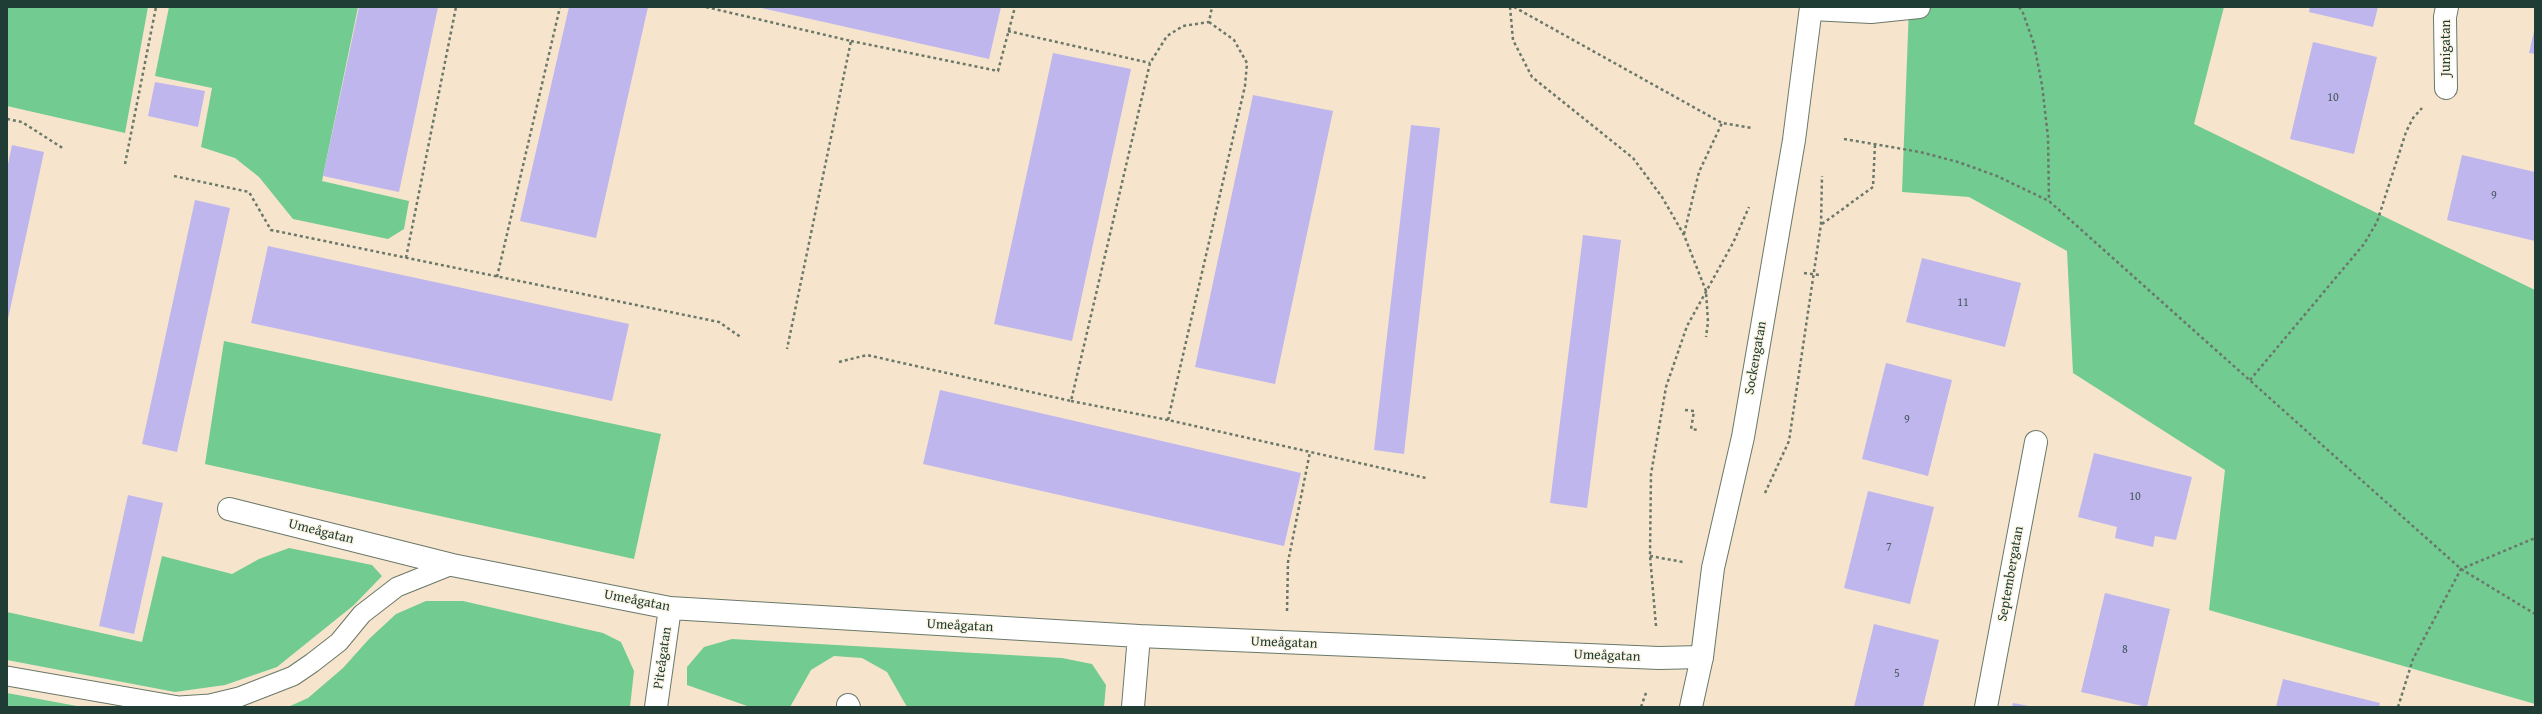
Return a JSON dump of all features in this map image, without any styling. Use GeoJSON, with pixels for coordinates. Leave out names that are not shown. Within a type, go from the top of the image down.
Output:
{"type":"FeatureCollection","features":[{"type":"Feature","properties":{"kind":"street"},"geometry":{"type":"LineString","coordinates":[[1811,8],[1871,12],[1919,7]]}},
{"type":"Feature","properties":{"kind":"street","name":"Junigatan"},"geometry":{"type":"LineString","coordinates":[[2446,88],[2445,17],[2447,7]]}},
{"type":"Feature","properties":{"kind":"street","name":"Sockengatan"},"geometry":{"type":"LineString","coordinates":[[1691,707],[1702,657],[1713,568],[1743,437],[1794,140],[1811,8]]}},
{"type":"Feature","properties":{"kind":"street","name":"Septembergatan"},"geometry":{"type":"LineString","coordinates":[[1986,707],[2036,442]]}},
{"type":"Feature","properties":{"kind":"street","name":"Umeågatan"},"geometry":{"type":"LineString","coordinates":[[229,509],[452,565],[670,608],[1139,636],[1285,643],[1660,658],[1702,657]]}},
{"type":"Feature","properties":{"kind":"street","name":"Piteågatan"},"geometry":{"type":"LineString","coordinates":[[656,707],[670,608]]}},
{"type":"Feature","properties":{"kind":"street"},"geometry":{"type":"LineString","coordinates":[[1133,707],[1139,636]]}},
{"type":"Feature","properties":{"kind":"lane"},"geometry":{"type":"LineString","coordinates":[[7,676],[179,706],[210,704],[239,697],[293,676],[312,663],[338,642],[362,614],[397,586],[452,565]]}},
{"type":"Feature","properties":{"kind":"path"},"geometry":{"type":"LineString","coordinates":[[124,164],[156,7]]}},
{"type":"Feature","properties":{"kind":"path"},"geometry":{"type":"LineString","coordinates":[[406,258],[456,7]]}},
{"type":"Feature","properties":{"kind":"path"},"geometry":{"type":"LineString","coordinates":[[498,277],[560,7]]}},
{"type":"Feature","properties":{"kind":"path"},"geometry":{"type":"LineString","coordinates":[[706,7],[851,41],[998,71],[1015,7]]}},
{"type":"Feature","properties":{"kind":"path"},"geometry":{"type":"LineString","coordinates":[[1209,22],[1212,7]]}},
{"type":"Feature","properties":{"kind":"path"},"geometry":{"type":"LineString","coordinates":[[1510,7],[1513,40],[1532,77],[1633,158],[1662,197],[1684,235],[1706,291],[1708,322],[1706,337]]}},
{"type":"Feature","properties":{"kind":"path"},"geometry":{"type":"LineString","coordinates":[[1514,7],[1722,123],[1752,128]]}},
{"type":"Feature","properties":{"kind":"path"},"geometry":{"type":"LineString","coordinates":[[2019,7],[2023,13],[2034,44],[2042,85],[2048,137],[2049,201]]}},
{"type":"Feature","properties":{"kind":"path"},"geometry":{"type":"LineString","coordinates":[[1071,401],[1150,63],[1167,36],[1183,26],[1209,22],[1234,40],[1248,63],[1245,86],[1168,420]]}},
{"type":"Feature","properties":{"kind":"path"},"geometry":{"type":"LineString","coordinates":[[1008,31],[1150,63]]}},
{"type":"Feature","properties":{"kind":"path"},"geometry":{"type":"LineString","coordinates":[[787,349],[851,41]]}},
{"type":"Feature","properties":{"kind":"path"},"geometry":{"type":"LineString","coordinates":[[2250,380],[2364,244],[2377,222],[2412,118],[2427,102],[2446,88]]}},
{"type":"Feature","properties":{"kind":"path"},"geometry":{"type":"LineString","coordinates":[[7,119],[22,122],[64,149]]}},
{"type":"Feature","properties":{"kind":"path"},"geometry":{"type":"LineString","coordinates":[[1684,235],[1699,172],[1722,123]]}},
{"type":"Feature","properties":{"kind":"path"},"geometry":{"type":"LineString","coordinates":[[1844,139],[1920,152],[1958,162],[1997,176],[2049,201],[2461,569],[2535,614]]}},
{"type":"Feature","properties":{"kind":"path"},"geometry":{"type":"LineString","coordinates":[[1821,224],[1873,187],[1876,144]]}},
{"type":"Feature","properties":{"kind":"path"},"geometry":{"type":"LineString","coordinates":[[174,176],[249,192],[271,230],[719,322],[742,338]]}},
{"type":"Feature","properties":{"kind":"path"},"geometry":{"type":"LineString","coordinates":[[1660,658],[1650,556],[1651,474],[1668,378],[1687,326],[1733,243],[1749,205]]}},
{"type":"Feature","properties":{"kind":"path"},"geometry":{"type":"LineString","coordinates":[[1800,272],[1819,274]]}},
{"type":"Feature","properties":{"kind":"path"},"geometry":{"type":"LineString","coordinates":[[840,362],[867,355],[1071,401],[1168,420],[1426,478]]}},
{"type":"Feature","properties":{"kind":"path"},"geometry":{"type":"LineString","coordinates":[[1685,410],[1694,412],[1691,429],[1698,430]]}},
{"type":"Feature","properties":{"kind":"path"},"geometry":{"type":"LineString","coordinates":[[1285,643],[1288,562],[1310,452]]}},
{"type":"Feature","properties":{"kind":"path"},"geometry":{"type":"LineString","coordinates":[[2398,707],[2413,659],[2461,569],[2535,538]]}},
{"type":"Feature","properties":{"kind":"green space"},"geometry":{"type":"Polygon","coordinates":[[[7,7],[148,7],[125,133],[7,106],[7,7]]]}},
{"type":"Feature","properties":{"kind":"green space"},"geometry":{"type":"Polygon","coordinates":[[[169,7],[358,7],[322,181],[409,201],[404,229],[388,239],[293,219],[259,177],[235,158],[201,147],[212,88],[155,76],[169,7]]]}},
{"type":"Feature","properties":{"kind":"green space"},"geometry":{"type":"Polygon","coordinates":[[[1909,7],[2224,7],[2194,124],[2535,290],[2535,704],[2209,610],[2225,470],[2073,373],[2067,251],[1969,197],[1902,192],[1909,7]]]}},
{"type":"Feature","properties":{"kind":"green space"},"geometry":{"type":"Polygon","coordinates":[[[224,341],[661,434],[634,559],[205,464],[224,341]]]}},
{"type":"Feature","properties":{"kind":"green space"},"geometry":{"type":"Polygon","coordinates":[[[289,548],[372,565],[382,576],[354,605],[277,667],[225,685],[175,692],[7,660],[7,612],[142,642],[162,556],[232,574],[259,559],[289,548]]]}},
{"type":"Feature","properties":{"kind":"green space"},"geometry":{"type":"Polygon","coordinates":[[[426,601],[463,601],[603,633],[621,642],[634,671],[630,707],[288,707],[308,698],[343,668],[369,639],[396,614],[426,601]]]}},
{"type":"Feature","properties":{"kind":"green space"},"geometry":{"type":"Polygon","coordinates":[[[732,639],[1062,658],[1092,664],[1106,685],[1104,707],[907,707],[887,672],[862,658],[834,656],[811,670],[790,707],[750,707],[687,685],[687,667],[704,647],[732,639]]]}},
{"type":"Feature","properties":{"kind":"green space"},"geometry":{"type":"Polygon","coordinates":[[[7,693],[82,707],[7,707],[7,693]]]}},
{"type":"Feature","properties":{"kind":"building"},"geometry":{"type":"Polygon","coordinates":[[[359,7],[438,7],[399,192],[323,176],[359,7]]]}},
{"type":"Feature","properties":{"kind":"building"},"geometry":{"type":"Polygon","coordinates":[[[569,7],[648,7],[596,238],[520,221],[569,7]]]}},
{"type":"Feature","properties":{"kind":"building"},"geometry":{"type":"Polygon","coordinates":[[[757,7],[1001,7],[989,59],[757,7]]]}},
{"type":"Feature","properties":{"kind":"building"},"geometry":{"type":"Polygon","coordinates":[[[2310,7],[2378,7],[2373,27],[2309,12],[2310,7]]]}},
{"type":"Feature","properties":{"kind":"building"},"geometry":{"type":"Polygon","coordinates":[[[2535,31],[2535,54],[2529,53],[2535,31]]]}},
{"type":"Feature","properties":{"kind":"building"},"geometry":{"type":"Polygon","coordinates":[[[2313,42],[2377,57],[2354,154],[2290,139],[2313,42]]]}},
{"type":"Feature","properties":{"kind":"building"},"geometry":{"type":"Polygon","coordinates":[[[1053,53],[1131,69],[1072,341],[994,324],[1053,53]]]}},
{"type":"Feature","properties":{"kind":"building"},"geometry":{"type":"Polygon","coordinates":[[[155,82],[205,91],[198,127],[148,116],[155,82]]]}},
{"type":"Feature","properties":{"kind":"building"},"geometry":{"type":"Polygon","coordinates":[[[1253,95],[1333,111],[1275,384],[1195,367],[1253,95]]]}},
{"type":"Feature","properties":{"kind":"building"},"geometry":{"type":"Polygon","coordinates":[[[1411,125],[1440,128],[1404,454],[1374,450],[1411,125]]]}},
{"type":"Feature","properties":{"kind":"building"},"geometry":{"type":"Polygon","coordinates":[[[12,145],[44,152],[8,319],[7,169],[12,145]]]}},
{"type":"Feature","properties":{"kind":"building"},"geometry":{"type":"Polygon","coordinates":[[[2462,155],[2535,172],[2535,241],[2447,220],[2462,155]]]}},
{"type":"Feature","properties":{"kind":"building"},"geometry":{"type":"Polygon","coordinates":[[[195,200],[230,208],[177,452],[142,444],[195,200]]]}},
{"type":"Feature","properties":{"kind":"building"},"geometry":{"type":"Polygon","coordinates":[[[1583,235],[1621,240],[1587,508],[1550,503],[1583,235]]]}},
{"type":"Feature","properties":{"kind":"building"},"geometry":{"type":"Polygon","coordinates":[[[268,246],[629,324],[612,401],[251,323],[268,246]]]}},
{"type":"Feature","properties":{"kind":"building"},"geometry":{"type":"Polygon","coordinates":[[[1922,258],[2021,283],[2005,347],[1906,322],[1922,258]]]}},
{"type":"Feature","properties":{"kind":"building"},"geometry":{"type":"Polygon","coordinates":[[[1886,363],[1952,380],[1928,476],[1862,459],[1886,363]]]}},
{"type":"Feature","properties":{"kind":"building"},"geometry":{"type":"Polygon","coordinates":[[[940,390],[1301,473],[1284,546],[923,464],[940,390]]]}},
{"type":"Feature","properties":{"kind":"building"},"geometry":{"type":"Polygon","coordinates":[[[2094,453],[2192,477],[2176,540],[2155,536],[2153,547],[2115,538],[2117,527],[2078,517],[2094,453]]]}},
{"type":"Feature","properties":{"kind":"building"},"geometry":{"type":"Polygon","coordinates":[[[1868,491],[1934,507],[1910,604],[1844,588],[1868,491]]]}},
{"type":"Feature","properties":{"kind":"building"},"geometry":{"type":"Polygon","coordinates":[[[128,495],[163,503],[134,634],[99,626],[128,495]]]}},
{"type":"Feature","properties":{"kind":"building"},"geometry":{"type":"Polygon","coordinates":[[[2105,593],[2170,609],[2147,707],[2081,692],[2105,593]]]}},
{"type":"Feature","properties":{"kind":"building"},"geometry":{"type":"Polygon","coordinates":[[[1874,624],[1939,640],[1923,707],[1854,707],[1874,624]]]}},
{"type":"Feature","properties":{"kind":"building"},"geometry":{"type":"Polygon","coordinates":[[[2283,679],[2380,703],[2379,707],[2276,707],[2283,679]]]}},
{"type":"Feature","properties":{"kind":"building"},"geometry":{"type":"Polygon","coordinates":[[[2013,703],[2029,706],[2029,707],[2012,707],[2013,703]]]}}]}
